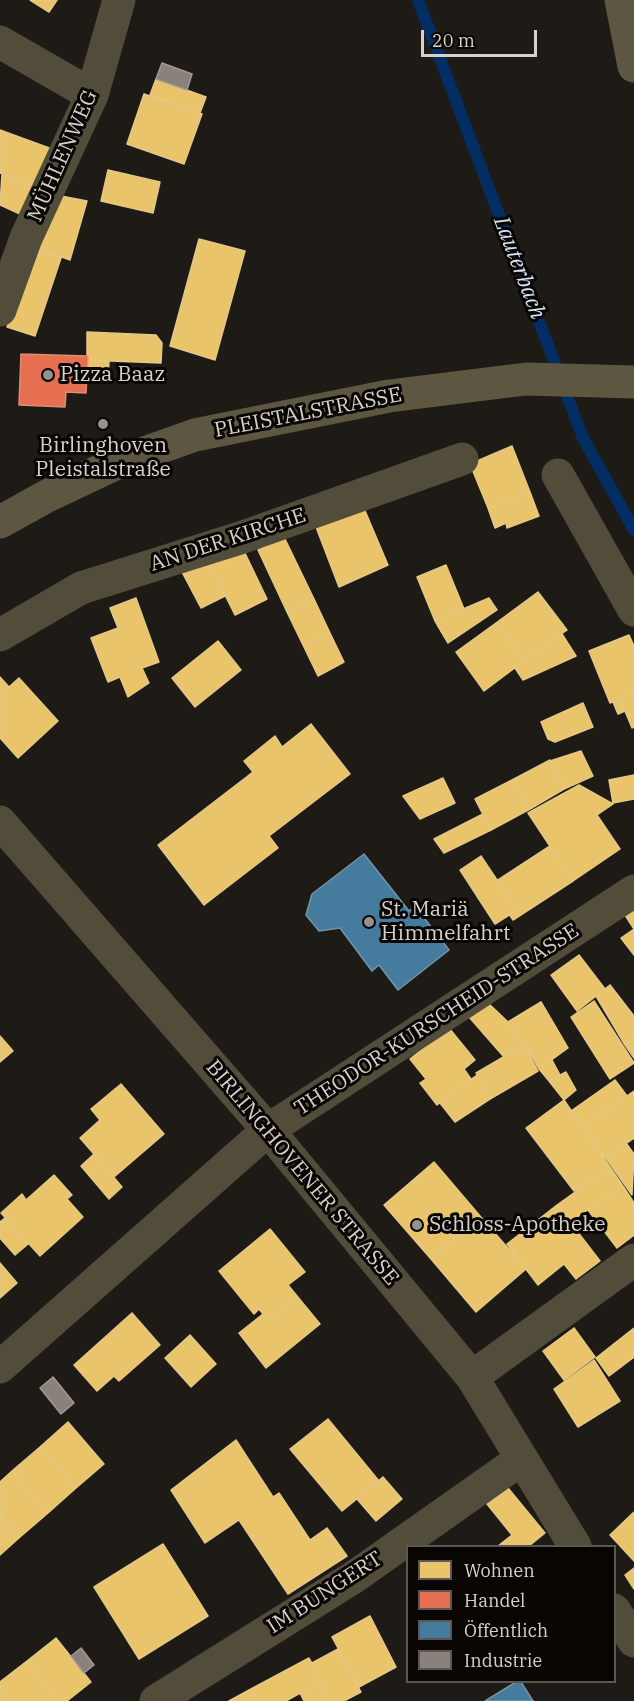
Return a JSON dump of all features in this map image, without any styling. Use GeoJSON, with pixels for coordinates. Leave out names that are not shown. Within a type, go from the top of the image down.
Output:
{"type":"FeatureCollection","features":[{"type":"Feature","properties":{"kind":"main road"},"geometry":{"type":"LineString","coordinates":[[621,0],[634,66]]}},
{"type":"Feature","properties":{"kind":"main road","name":"PLEISTALSTRASSE"},"geometry":{"type":"LineString","coordinates":[[0,522],[47,496],[119,462],[195,435],[389,396],[526,379],[634,382]]}},
{"type":"Feature","properties":{"kind":"street","name":"MÜHLENWEG"},"geometry":{"type":"LineString","coordinates":[[0,310],[26,238],[92,95],[119,0]]}},
{"type":"Feature","properties":{"kind":"street"},"geometry":{"type":"LineString","coordinates":[[0,42],[92,95]]}},
{"type":"Feature","properties":{"kind":"street","name":"AN DER KIRCHE"},"geometry":{"type":"LineString","coordinates":[[0,635],[81,588],[243,537],[462,459]]}},
{"type":"Feature","properties":{"kind":"street"},"geometry":{"type":"LineString","coordinates":[[558,475],[634,610]]}},
{"type":"Feature","properties":{"kind":"street","name":"BIRLINGHOVENER STRASSE"},"geometry":{"type":"LineString","coordinates":[[0,822],[268,1130],[472,1377],[520,1460],[574,1545]]}},
{"type":"Feature","properties":{"kind":"street","name":"THEODOR-KURSCHEID-STRASSE"},"geometry":{"type":"LineString","coordinates":[[0,1367],[268,1130],[634,891]]}},
{"type":"Feature","properties":{"kind":"street"},"geometry":{"type":"LineString","coordinates":[[472,1377],[634,1260]]}},
{"type":"Feature","properties":{"kind":"street","name":"IM BUNGERT"},"geometry":{"type":"LineString","coordinates":[[156,1701],[354,1577],[520,1460]]}},
{"type":"Feature","properties":{"kind":"street"},"geometry":{"type":"LineString","coordinates":[[616,1612],[634,1641]]}},
{"type":"Feature","properties":{"kind":"building: Wohnen"},"geometry":{"type":"Polygon","coordinates":[[[30,0],[57,0],[49,12],[30,0]]]}},
{"type":"Feature","properties":{"kind":"building: Wohnen"},"geometry":{"type":"Polygon","coordinates":[[[156,79],[206,97],[200,113],[150,95],[156,79]]]}},
{"type":"Feature","properties":{"kind":"building: Wohnen"},"geometry":{"type":"Polygon","coordinates":[[[144,94],[202,114],[184,164],[127,144],[144,94]]]}},
{"type":"Feature","properties":{"kind":"building: Wohnen"},"geometry":{"type":"Polygon","coordinates":[[[0,130],[52,149],[37,187],[0,173],[0,130]]]}},
{"type":"Feature","properties":{"kind":"building: Wohnen"},"geometry":{"type":"Polygon","coordinates":[[[108,170],[160,182],[153,213],[101,201],[108,170]]]}},
{"type":"Feature","properties":{"kind":"building: Wohnen"},"geometry":{"type":"Polygon","coordinates":[[[2,174],[37,187],[20,214],[0,205],[2,174]]]}},
{"type":"Feature","properties":{"kind":"building: Wohnen"},"geometry":{"type":"Polygon","coordinates":[[[61,196],[87,201],[70,260],[35,247],[61,196]]]}},
{"type":"Feature","properties":{"kind":"building: Wohnen"},"geometry":{"type":"Polygon","coordinates":[[[199,239],[245,251],[215,360],[170,346],[199,239]]]}},
{"type":"Feature","properties":{"kind":"building: Wohnen"},"geometry":{"type":"Polygon","coordinates":[[[34,247],[61,258],[35,336],[7,327],[34,247]]]}},
{"type":"Feature","properties":{"kind":"building: Wohnen"},"geometry":{"type":"Polygon","coordinates":[[[87,332],[156,335],[162,343],[161,363],[87,360],[87,332]]]}},
{"type":"Feature","properties":{"kind":"building: Wohnen"},"geometry":{"type":"Polygon","coordinates":[[[87,360],[109,361],[108,382],[86,381],[87,360]]]}},
{"type":"Feature","properties":{"kind":"building: Wohnen"},"geometry":{"type":"Polygon","coordinates":[[[512,446],[530,492],[488,508],[470,464],[512,446]]]}},
{"type":"Feature","properties":{"kind":"building: Wohnen"},"geometry":{"type":"Polygon","coordinates":[[[530,492],[539,516],[507,528],[506,523],[495,528],[488,508],[530,492]]]}},
{"type":"Feature","properties":{"kind":"building: Wohnen"},"geometry":{"type":"Polygon","coordinates":[[[363,506],[388,565],[339,587],[316,527],[363,506]]]}},
{"type":"Feature","properties":{"kind":"building: Wohnen"},"geometry":{"type":"Polygon","coordinates":[[[284,537],[314,599],[287,612],[258,550],[284,537]]]}},
{"type":"Feature","properties":{"kind":"building: Wohnen"},"geometry":{"type":"Polygon","coordinates":[[[243,549],[267,599],[235,615],[210,565],[243,549]]]}},
{"type":"Feature","properties":{"kind":"building: Wohnen"},"geometry":{"type":"Polygon","coordinates":[[[210,565],[225,596],[201,608],[182,572],[210,565]]]}},
{"type":"Feature","properties":{"kind":"building: Wohnen"},"geometry":{"type":"Polygon","coordinates":[[[446,565],[464,609],[435,621],[417,577],[446,565]]]}},
{"type":"Feature","properties":{"kind":"building: Wohnen"},"geometry":{"type":"Polygon","coordinates":[[[538,592],[567,630],[524,661],[496,623],[538,592]]]}},
{"type":"Feature","properties":{"kind":"building: Wohnen"},"geometry":{"type":"Polygon","coordinates":[[[136,598],[159,662],[142,668],[149,683],[128,697],[120,677],[108,682],[91,638],[118,628],[110,608],[136,598]]]}},
{"type":"Feature","properties":{"kind":"building: Wohnen"},"geometry":{"type":"Polygon","coordinates":[[[489,598],[497,610],[448,643],[435,621],[489,598]]]}},
{"type":"Feature","properties":{"kind":"building: Wohnen"},"geometry":{"type":"Polygon","coordinates":[[[314,599],[330,633],[303,645],[287,612],[314,599]]]}},
{"type":"Feature","properties":{"kind":"building: Wohnen"},"geometry":{"type":"Polygon","coordinates":[[[496,623],[524,661],[484,691],[456,652],[496,623]]]}},
{"type":"Feature","properties":{"kind":"building: Wohnen"},"geometry":{"type":"Polygon","coordinates":[[[330,633],[344,662],[318,676],[303,645],[330,633]]]}},
{"type":"Feature","properties":{"kind":"building: Wohnen"},"geometry":{"type":"Polygon","coordinates":[[[562,634],[576,656],[523,680],[515,668],[562,634]]]}},
{"type":"Feature","properties":{"kind":"building: Wohnen"},"geometry":{"type":"Polygon","coordinates":[[[629,635],[634,646],[634,693],[610,703],[589,651],[629,635]]]}},
{"type":"Feature","properties":{"kind":"building: Wohnen"},"geometry":{"type":"Polygon","coordinates":[[[218,641],[241,670],[195,707],[172,678],[218,641]]]}},
{"type":"Feature","properties":{"kind":"building: Wohnen"},"geometry":{"type":"Polygon","coordinates":[[[0,677],[9,687],[19,678],[58,721],[18,758],[0,738],[0,677]]]}},
{"type":"Feature","properties":{"kind":"building: Wohnen"},"geometry":{"type":"Polygon","coordinates":[[[634,693],[634,727],[632,728],[620,699],[634,693]]]}},
{"type":"Feature","properties":{"kind":"building: Wohnen"},"geometry":{"type":"Polygon","coordinates":[[[620,699],[625,711],[618,714],[613,702],[620,699]]]}},
{"type":"Feature","properties":{"kind":"building: Wohnen"},"geometry":{"type":"Polygon","coordinates":[[[583,703],[593,727],[555,742],[548,739],[541,722],[583,703]]]}},
{"type":"Feature","properties":{"kind":"building: Wohnen"},"geometry":{"type":"Polygon","coordinates":[[[311,724],[350,774],[269,836],[278,848],[204,905],[158,845],[253,772],[244,761],[275,736],[282,747],[311,724]]]}},
{"type":"Feature","properties":{"kind":"building: Wohnen"},"geometry":{"type":"Polygon","coordinates":[[[581,751],[593,776],[564,789],[550,761],[581,751]]]}},
{"type":"Feature","properties":{"kind":"building: Wohnen"},"geometry":{"type":"Polygon","coordinates":[[[550,760],[564,789],[530,809],[514,779],[550,760]]]}},
{"type":"Feature","properties":{"kind":"building: Wohnen"},"geometry":{"type":"Polygon","coordinates":[[[634,775],[634,799],[613,803],[609,780],[634,775]]]}},
{"type":"Feature","properties":{"kind":"building: Wohnen"},"geometry":{"type":"Polygon","coordinates":[[[443,778],[455,803],[420,819],[403,796],[443,778]]]}},
{"type":"Feature","properties":{"kind":"building: Wohnen"},"geometry":{"type":"Polygon","coordinates":[[[514,779],[530,809],[491,830],[475,799],[514,779]]]}},
{"type":"Feature","properties":{"kind":"building: Wohnen"},"geometry":{"type":"Polygon","coordinates":[[[579,785],[613,804],[597,815],[620,849],[573,881],[528,813],[579,785]]]}},
{"type":"Feature","properties":{"kind":"building: Wohnen"},"geometry":{"type":"Polygon","coordinates":[[[483,814],[491,830],[444,853],[434,839],[483,814]]]}},
{"type":"Feature","properties":{"kind":"building: Wohnen"},"geometry":{"type":"Polygon","coordinates":[[[550,846],[573,881],[513,920],[509,914],[517,910],[498,880],[550,846]]]}},
{"type":"Feature","properties":{"kind":"building: Wohnen"},"geometry":{"type":"Polygon","coordinates":[[[481,856],[517,910],[495,924],[460,870],[481,856]]]}},
{"type":"Feature","properties":{"kind":"building: Wohnen"},"geometry":{"type":"Polygon","coordinates":[[[634,909],[634,929],[625,915],[634,909]]]}},
{"type":"Feature","properties":{"kind":"building: Wohnen"},"geometry":{"type":"Polygon","coordinates":[[[634,929],[634,955],[621,938],[634,929]]]}},
{"type":"Feature","properties":{"kind":"building: Wohnen"},"geometry":{"type":"Polygon","coordinates":[[[579,955],[605,989],[577,1011],[551,975],[579,955]]]}},
{"type":"Feature","properties":{"kind":"building: Wohnen"},"geometry":{"type":"Polygon","coordinates":[[[610,985],[634,1016],[634,1038],[625,1045],[596,996],[610,985]]]}},
{"type":"Feature","properties":{"kind":"building: Wohnen"},"geometry":{"type":"Polygon","coordinates":[[[594,1001],[634,1063],[610,1079],[571,1017],[594,1001]]]}},
{"type":"Feature","properties":{"kind":"building: Wohnen"},"geometry":{"type":"Polygon","coordinates":[[[541,1002],[568,1048],[539,1069],[508,1022],[541,1002]]]}},
{"type":"Feature","properties":{"kind":"building: Wohnen"},"geometry":{"type":"Polygon","coordinates":[[[488,1003],[508,1022],[524,1045],[504,1057],[469,1017],[488,1003]]]}},
{"type":"Feature","properties":{"kind":"building: Wohnen"},"geometry":{"type":"Polygon","coordinates":[[[449,1028],[475,1060],[464,1069],[471,1079],[437,1105],[420,1083],[426,1079],[410,1059],[449,1028]]]}},
{"type":"Feature","properties":{"kind":"building: Wohnen"},"geometry":{"type":"Polygon","coordinates":[[[0,1036],[13,1051],[0,1062],[0,1036]]]}},
{"type":"Feature","properties":{"kind":"building: Wohnen"},"geometry":{"type":"Polygon","coordinates":[[[634,1038],[634,1058],[625,1045],[634,1038]]]}},
{"type":"Feature","properties":{"kind":"building: Wohnen"},"geometry":{"type":"Polygon","coordinates":[[[524,1045],[538,1071],[490,1099],[476,1073],[524,1045]]]}},
{"type":"Feature","properties":{"kind":"building: Wohnen"},"geometry":{"type":"Polygon","coordinates":[[[552,1060],[560,1075],[549,1081],[539,1069],[552,1060]]]}},
{"type":"Feature","properties":{"kind":"building: Wohnen"},"geometry":{"type":"Polygon","coordinates":[[[566,1072],[576,1090],[564,1100],[549,1081],[566,1072]]]}},
{"type":"Feature","properties":{"kind":"building: Wohnen"},"geometry":{"type":"Polygon","coordinates":[[[477,1075],[490,1099],[455,1122],[440,1103],[477,1075]]]}},
{"type":"Feature","properties":{"kind":"building: Wohnen"},"geometry":{"type":"Polygon","coordinates":[[[615,1080],[627,1096],[583,1127],[571,1111],[615,1080]]]}},
{"type":"Feature","properties":{"kind":"building: Wohnen"},"geometry":{"type":"Polygon","coordinates":[[[121,1084],[164,1134],[114,1177],[80,1138],[100,1120],[91,1109],[121,1084]]]}},
{"type":"Feature","properties":{"kind":"building: Wohnen"},"geometry":{"type":"Polygon","coordinates":[[[634,1091],[634,1138],[605,1158],[583,1127],[634,1091]]]}},
{"type":"Feature","properties":{"kind":"building: Wohnen"},"geometry":{"type":"Polygon","coordinates":[[[564,1100],[610,1167],[574,1191],[526,1128],[564,1100]]]}},
{"type":"Feature","properties":{"kind":"building: Wohnen"},"geometry":{"type":"Polygon","coordinates":[[[626,1143],[634,1154],[632,1195],[606,1158],[626,1143]]]}},
{"type":"Feature","properties":{"kind":"building: Wohnen"},"geometry":{"type":"Polygon","coordinates":[[[94,1154],[122,1187],[109,1199],[81,1166],[94,1154]]]}},
{"type":"Feature","properties":{"kind":"building: Wohnen"},"geometry":{"type":"Polygon","coordinates":[[[434,1162],[480,1216],[431,1259],[384,1205],[434,1162]]]}},
{"type":"Feature","properties":{"kind":"building: Wohnen"},"geometry":{"type":"Polygon","coordinates":[[[610,1167],[623,1186],[570,1222],[557,1205],[610,1167]]]}},
{"type":"Feature","properties":{"kind":"building: Wohnen"},"geometry":{"type":"Polygon","coordinates":[[[54,1175],[72,1195],[67,1199],[83,1217],[40,1256],[1,1213],[22,1194],[26,1200],[54,1175]]]}},
{"type":"Feature","properties":{"kind":"building: Wohnen"},"geometry":{"type":"Polygon","coordinates":[[[623,1186],[634,1203],[634,1235],[617,1248],[588,1210],[623,1186]]]}},
{"type":"Feature","properties":{"kind":"building: Wohnen"},"geometry":{"type":"Polygon","coordinates":[[[557,1205],[600,1261],[576,1279],[564,1264],[538,1285],[507,1244],[557,1205]]]}},
{"type":"Feature","properties":{"kind":"building: Wohnen"},"geometry":{"type":"Polygon","coordinates":[[[480,1216],[526,1269],[476,1312],[431,1259],[480,1216]]]}},
{"type":"Feature","properties":{"kind":"building: Wohnen"},"geometry":{"type":"Polygon","coordinates":[[[5,1218],[28,1244],[15,1255],[0,1238],[0,1222],[5,1218]]]}},
{"type":"Feature","properties":{"kind":"building: Wohnen"},"geometry":{"type":"Polygon","coordinates":[[[270,1229],[305,1272],[288,1285],[297,1296],[268,1320],[259,1309],[254,1314],[219,1271],[270,1229]]]}},
{"type":"Feature","properties":{"kind":"building: Wohnen"},"geometry":{"type":"Polygon","coordinates":[[[0,1263],[17,1283],[0,1298],[0,1263]]]}},
{"type":"Feature","properties":{"kind":"building: Wohnen"},"geometry":{"type":"Polygon","coordinates":[[[297,1296],[320,1324],[266,1368],[239,1333],[263,1314],[268,1320],[297,1296]]]}},
{"type":"Feature","properties":{"kind":"building: Wohnen"},"geometry":{"type":"Polygon","coordinates":[[[132,1313],[160,1345],[119,1381],[114,1376],[97,1391],[74,1365],[132,1313]]]}},
{"type":"Feature","properties":{"kind":"building: Wohnen"},"geometry":{"type":"Polygon","coordinates":[[[574,1328],[595,1357],[564,1380],[543,1351],[574,1328]]]}},
{"type":"Feature","properties":{"kind":"building: Wohnen"},"geometry":{"type":"Polygon","coordinates":[[[634,1328],[634,1357],[609,1376],[596,1358],[634,1328]]]}},
{"type":"Feature","properties":{"kind":"building: Wohnen"},"geometry":{"type":"Polygon","coordinates":[[[190,1335],[216,1364],[191,1387],[165,1358],[190,1335]]]}},
{"type":"Feature","properties":{"kind":"building: Wohnen"},"geometry":{"type":"Polygon","coordinates":[[[594,1360],[620,1401],[578,1427],[554,1389],[594,1360]]]}},
{"type":"Feature","properties":{"kind":"building: Wohnen"},"geometry":{"type":"Polygon","coordinates":[[[328,1419],[379,1481],[342,1511],[290,1449],[328,1419]]]}},
{"type":"Feature","properties":{"kind":"building: Wohnen"},"geometry":{"type":"Polygon","coordinates":[[[68,1422],[104,1464],[76,1488],[40,1447],[68,1422]]]}},
{"type":"Feature","properties":{"kind":"building: Wohnen"},"geometry":{"type":"Polygon","coordinates":[[[236,1440],[273,1497],[279,1493],[310,1540],[327,1528],[347,1556],[288,1594],[239,1520],[205,1543],[171,1490],[236,1440]]]}},
{"type":"Feature","properties":{"kind":"building: Wohnen"},"geometry":{"type":"Polygon","coordinates":[[[40,1447],[76,1488],[48,1513],[12,1471],[40,1447]]]}},
{"type":"Feature","properties":{"kind":"building: Wohnen"},"geometry":{"type":"Polygon","coordinates":[[[12,1471],[48,1513],[20,1537],[0,1514],[0,1482],[12,1471]]]}},
{"type":"Feature","properties":{"kind":"building: Wohnen"},"geometry":{"type":"Polygon","coordinates":[[[383,1477],[402,1499],[376,1521],[357,1499],[383,1477]]]}},
{"type":"Feature","properties":{"kind":"building: Wohnen"},"geometry":{"type":"Polygon","coordinates":[[[508,1488],[545,1533],[530,1545],[499,1545],[512,1535],[487,1504],[508,1488]]]}},
{"type":"Feature","properties":{"kind":"building: Wohnen"},"geometry":{"type":"Polygon","coordinates":[[[634,1512],[634,1561],[610,1535],[634,1512]]]}},
{"type":"Feature","properties":{"kind":"building: Wohnen"},"geometry":{"type":"Polygon","coordinates":[[[0,1514],[20,1537],[0,1555],[0,1514]]]}},
{"type":"Feature","properties":{"kind":"building: Wohnen"},"geometry":{"type":"Polygon","coordinates":[[[163,1544],[208,1616],[139,1659],[94,1587],[163,1544]]]}},
{"type":"Feature","properties":{"kind":"building: Wohnen"},"geometry":{"type":"Polygon","coordinates":[[[634,1568],[634,1589],[625,1575],[634,1568]]]}},
{"type":"Feature","properties":{"kind":"building: Wohnen"},"geometry":{"type":"Polygon","coordinates":[[[370,1616],[396,1667],[359,1687],[332,1637],[370,1616]]]}},
{"type":"Feature","properties":{"kind":"building: Wohnen"},"geometry":{"type":"Polygon","coordinates":[[[56,1638],[91,1682],[67,1701],[59,1701],[27,1661],[56,1638]]]}},
{"type":"Feature","properties":{"kind":"building: Wohnen"},"geometry":{"type":"Polygon","coordinates":[[[338,1649],[361,1692],[344,1701],[332,1701],[312,1663],[338,1649]]]}},
{"type":"Feature","properties":{"kind":"building: Wohnen"},"geometry":{"type":"Polygon","coordinates":[[[309,1658],[322,1681],[286,1701],[258,1701],[251,1689],[309,1658]]]}},
{"type":"Feature","properties":{"kind":"building: Wohnen"},"geometry":{"type":"Polygon","coordinates":[[[27,1661],[59,1701],[12,1701],[0,1686],[0,1682],[27,1661]]]}},
{"type":"Feature","properties":{"kind":"building: Wohnen"},"geometry":{"type":"Polygon","coordinates":[[[322,1681],[332,1701],[304,1701],[300,1693],[322,1681]]]}},
{"type":"Feature","properties":{"kind":"building: Wohnen"},"geometry":{"type":"Polygon","coordinates":[[[0,1686],[12,1701],[0,1701],[0,1686]]]}},
{"type":"Feature","properties":{"kind":"building: Wohnen"},"geometry":{"type":"Polygon","coordinates":[[[251,1689],[258,1701],[229,1701],[251,1689]]]}},
{"type":"Feature","properties":{"kind":"building: Handel"},"geometry":{"type":"Polygon","coordinates":[[[21,354],[88,356],[86,393],[66,392],[65,407],[19,405],[21,354]]]}},
{"type":"Feature","properties":{"kind":"building: Öffentlich","name":"St. Mariä Himmelfahrt"},"geometry":{"type":"Polygon","coordinates":[[[364,854],[409,911],[415,906],[449,950],[398,990],[379,965],[372,971],[340,928],[319,931],[306,915],[312,894],[364,854]]]}},
{"type":"Feature","properties":{"kind":"building: Öffentlich"},"geometry":{"type":"Polygon","coordinates":[[[514,1683],[522,1683],[533,1701],[485,1701],[514,1683]]]}},
{"type":"Feature","properties":{"kind":"building: Industrie"},"geometry":{"type":"Polygon","coordinates":[[[162,63],[192,74],[187,90],[156,79],[162,63]]]}},
{"type":"Feature","properties":{"kind":"building: Industrie"},"geometry":{"type":"Polygon","coordinates":[[[53,1377],[74,1403],[61,1414],[40,1388],[53,1377]]]}},
{"type":"Feature","properties":{"kind":"building: Industrie"},"geometry":{"type":"Polygon","coordinates":[[[81,1648],[94,1665],[84,1673],[71,1656],[81,1648]]]}},
{"type":"Feature","properties":{"kind":"waterway","name":"Lauterbach"},"geometry":{"type":"LineString","coordinates":[[418,0],[583,438],[634,530]]}},
{"type":"Feature","properties":{"kind":"place","name":"Pizza Baaz"},"geometry":{"type":"Point","coordinates":[48,375]}},
{"type":"Feature","properties":{"kind":"place","name":"Birlinghoven Pleistalstraße"},"geometry":{"type":"Point","coordinates":[103,424]}},
{"type":"Feature","properties":{"kind":"place","name":"St. Mariä Himmelfahrt"},"geometry":{"type":"Point","coordinates":[369,922]}},
{"type":"Feature","properties":{"kind":"place","name":"Schloss-Apotheke"},"geometry":{"type":"Point","coordinates":[417,1225]}}]}
